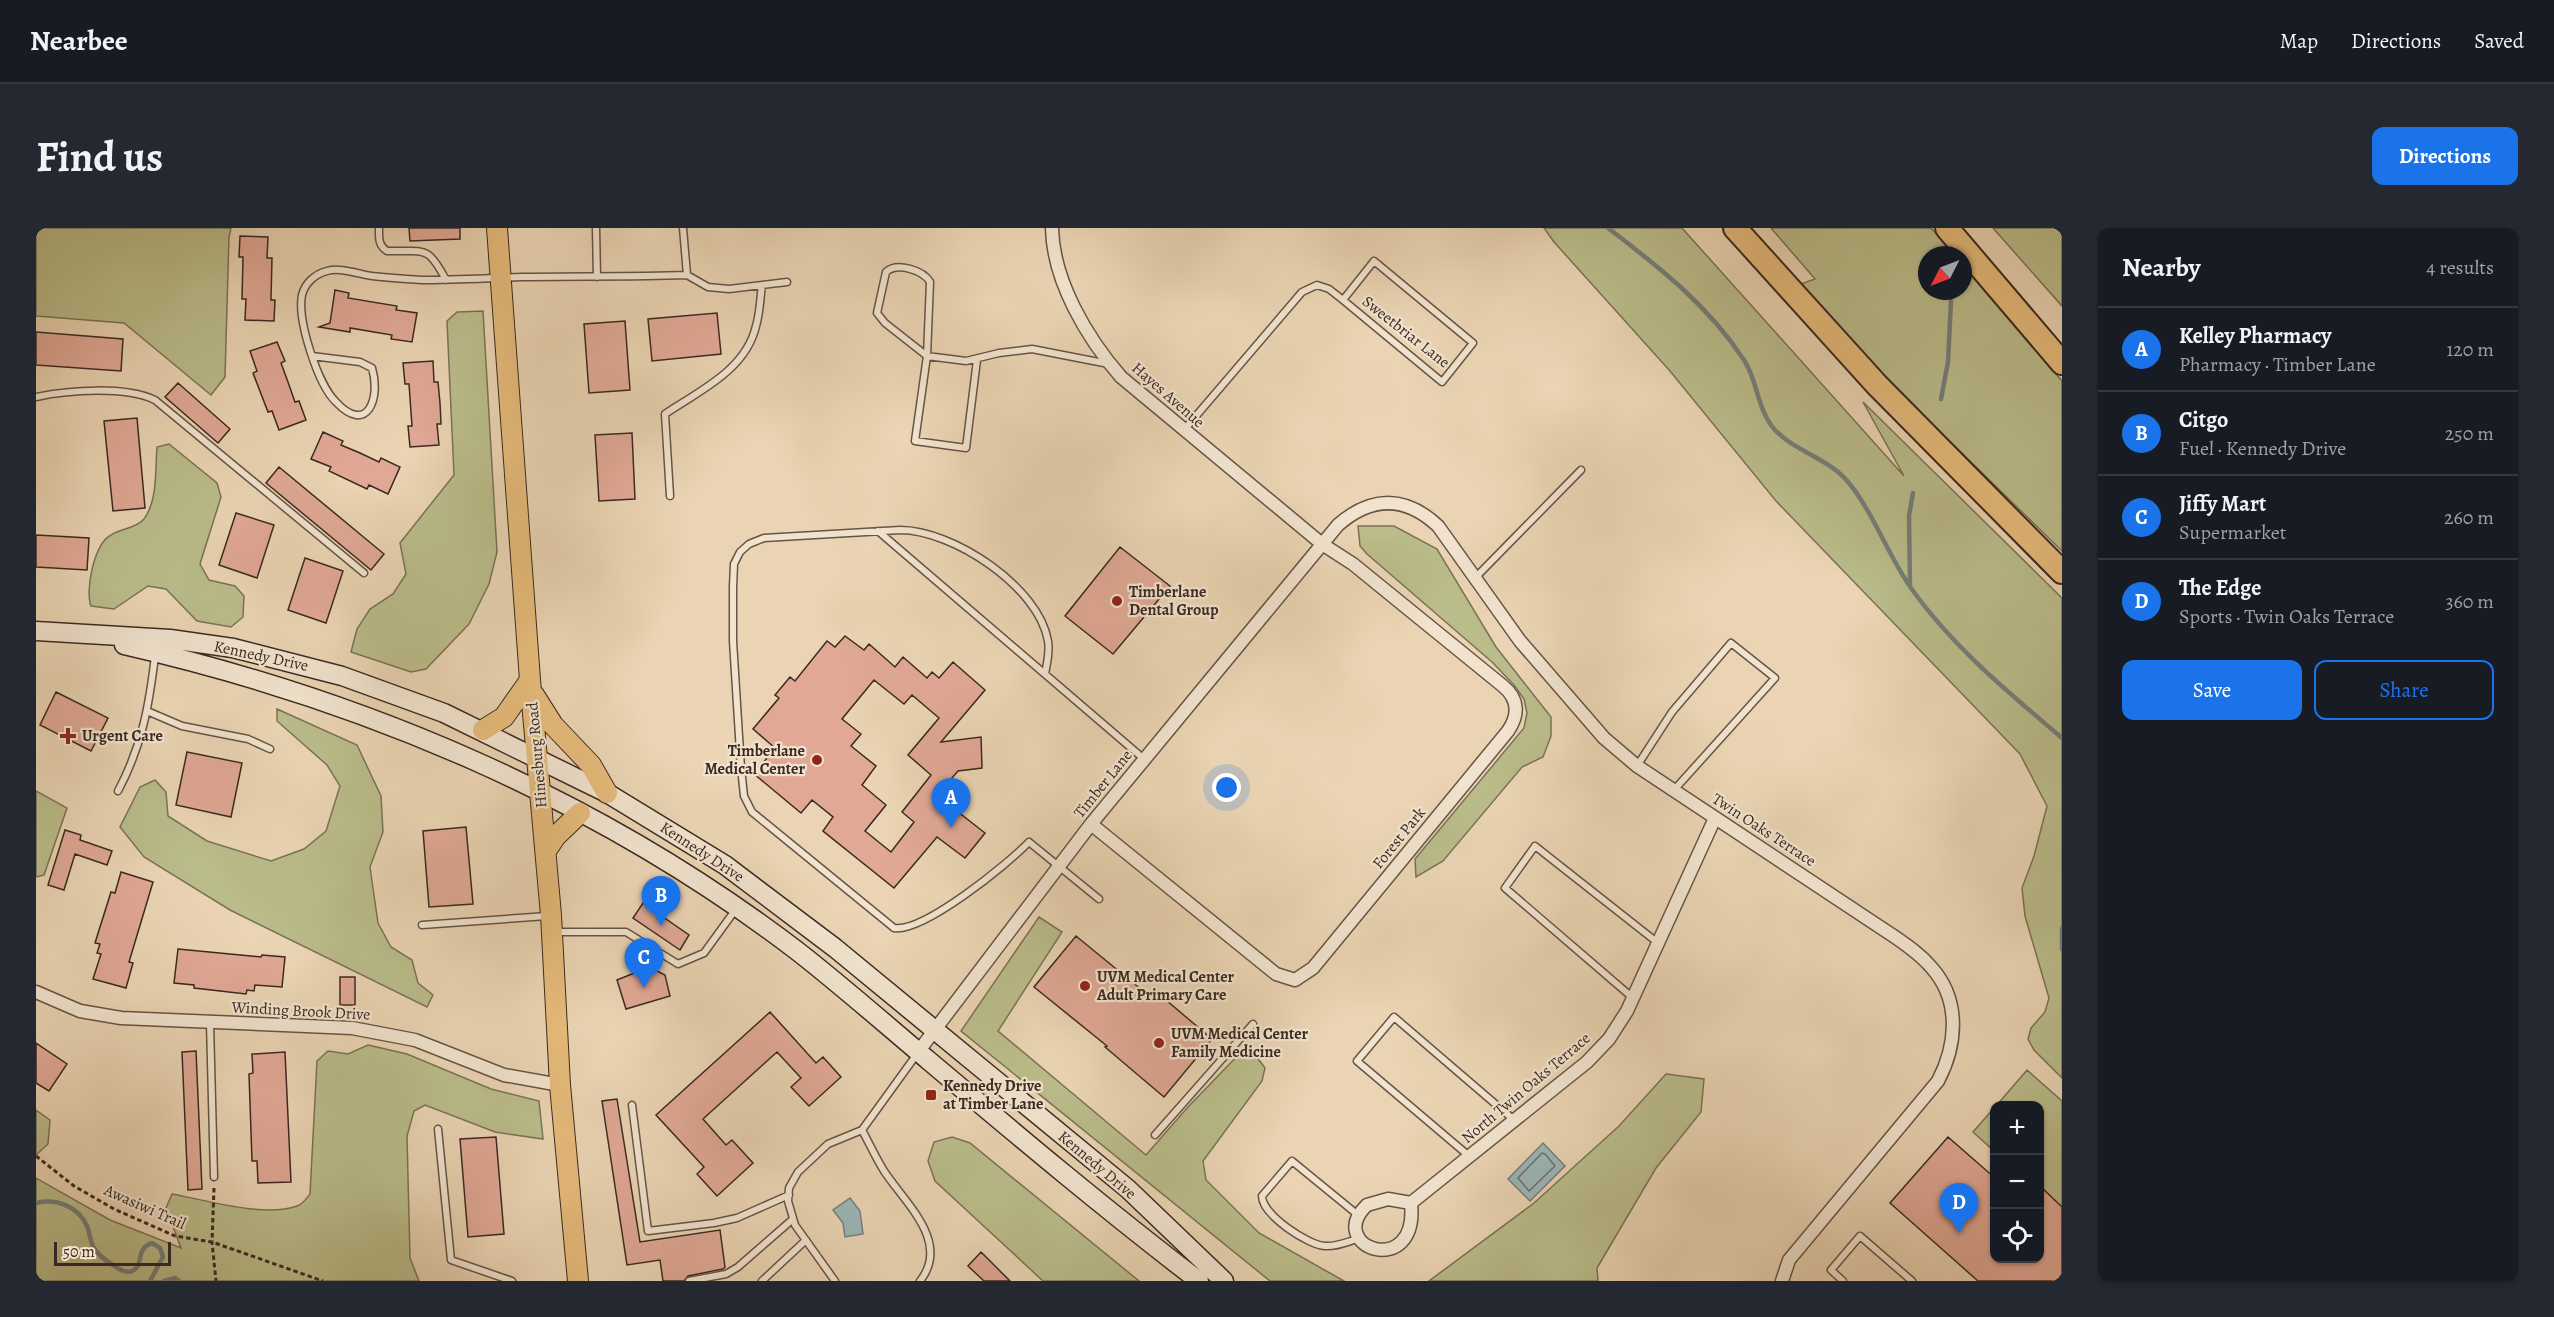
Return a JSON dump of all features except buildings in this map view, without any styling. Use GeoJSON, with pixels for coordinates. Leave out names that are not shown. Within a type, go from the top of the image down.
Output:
{"type":"FeatureCollection","features":[{"type":"Feature","properties":{"kind":"highway"},"geometry":{"type":"LineString","coordinates":[[1735,228],[1877,385],[2062,572]]}},
{"type":"Feature","properties":{"kind":"highway"},"geometry":{"type":"LineString","coordinates":[[1947,228],[2062,363]]}},
{"type":"Feature","properties":{"kind":"main road","name":"Hinesburg Road"},"geometry":{"type":"LineString","coordinates":[[497,228],[531,685],[546,851],[560,1085],[578,1281]]}},
{"type":"Feature","properties":{"kind":"main road","name":"Kennedy Drive"},"geometry":{"type":"LineString","coordinates":[[36,631],[170,639],[233,648],[292,662],[394,693],[483,730],[607,793],[725,865],[835,948],[1128,1189],[1224,1281]]}},
{"type":"Feature","properties":{"kind":"main road","name":"Kennedy Drive"},"geometry":{"type":"LineString","coordinates":[[72,633],[156,652],[284,687],[434,742],[580,813],[666,862],[795,950],[886,1023],[1110,1213],[1199,1281]]}},
{"type":"Feature","properties":{"kind":"main road"},"geometry":{"type":"LineString","coordinates":[[483,730],[504,717],[531,685],[553,725],[591,765],[607,793]]}},
{"type":"Feature","properties":{"kind":"main road"},"geometry":{"type":"LineString","coordinates":[[546,851],[556,836],[580,813]]}},
{"type":"Feature","properties":{"kind":"street","name":"Hayes Avenue"},"geometry":{"type":"LineString","coordinates":[[1052,228],[1054,251],[1067,290],[1081,318],[1110,364],[1132,387],[1322,544]]}},
{"type":"Feature","properties":{"kind":"street","name":"Twin Oaks Terrace"},"geometry":{"type":"LineString","coordinates":[[1322,544],[1338,525],[1356,511],[1377,503],[1402,505],[1427,516],[1438,526],[1520,641],[1604,738],[1637,766],[1915,951],[1938,977],[1947,993],[1953,1020],[1953,1044],[1947,1065],[1938,1081],[1789,1260],[1783,1272],[1782,1281]]}},
{"type":"Feature","properties":{"kind":"street","name":"Timber Lane"},"geometry":{"type":"LineString","coordinates":[[918,1052],[1091,824],[1322,544]]}},
{"type":"Feature","properties":{"kind":"street","name":"Forest Park"},"geometry":{"type":"LineString","coordinates":[[1091,824],[1282,977],[1295,980],[1307,974],[1343,932],[1508,731],[1514,723],[1517,709],[1512,695],[1503,686],[1353,564],[1322,544]]}},
{"type":"Feature","properties":{"kind":"street","name":"North Twin Oaks Terrace"},"geometry":{"type":"LineString","coordinates":[[1411,1203],[1599,1050],[1620,1025],[1715,818]]}},
{"type":"Feature","properties":{"kind":"street","name":"Winding Brook Drive"},"geometry":{"type":"LineString","coordinates":[[36,992],[80,1011],[140,1020],[352,1028],[379,1032],[431,1046],[504,1075],[560,1085]]}},
{"type":"Feature","properties":{"kind":"street"},"geometry":{"type":"LineString","coordinates":[[1379,1200],[1411,1203],[1411,1233],[1401,1250],[1389,1255],[1376,1255],[1365,1249],[1357,1239],[1355,1227],[1358,1215],[1367,1205],[1379,1200]]}},
{"type":"Feature","properties":{"kind":"lane"},"geometry":{"type":"LineString","coordinates":[[379,228],[379,242],[382,248],[387,251],[425,252],[431,255],[446,280]]}},
{"type":"Feature","properties":{"kind":"lane"},"geometry":{"type":"LineString","coordinates":[[596,228],[597,277]]}},
{"type":"Feature","properties":{"kind":"lane"},"geometry":{"type":"LineString","coordinates":[[683,228],[687,275]]}},
{"type":"Feature","properties":{"kind":"lane","name":"Sweetbriar Lane"},"geometry":{"type":"LineString","coordinates":[[1184,430],[1302,292],[1317,285],[1329,289],[1442,382],[1473,343],[1374,261],[1343,300]]}},
{"type":"Feature","properties":{"kind":"lane"},"geometry":{"type":"LineString","coordinates":[[977,360],[966,448],[915,441],[927,356],[930,282],[923,273],[891,267],[884,276],[877,313],[885,323],[927,356],[956,361],[977,360],[999,353],[1032,349],[1110,364]]}},
{"type":"Feature","properties":{"kind":"lane"},"geometry":{"type":"LineString","coordinates":[[312,356],[360,362],[372,368],[376,396],[368,410],[357,415],[350,414],[334,401],[323,385],[312,356],[304,322],[302,295],[306,286],[317,275],[331,270],[395,279],[446,280],[687,275],[708,287],[729,289],[787,282]]}},
{"type":"Feature","properties":{"kind":"lane"},"geometry":{"type":"LineString","coordinates":[[670,496],[665,414],[712,384],[738,361],[756,328],[762,285]]}},
{"type":"Feature","properties":{"kind":"lane"},"geometry":{"type":"LineString","coordinates":[[36,397],[127,391],[155,400],[364,573]]}},
{"type":"Feature","properties":{"kind":"lane"},"geometry":{"type":"LineString","coordinates":[[1475,579],[1581,470]]}},
{"type":"Feature","properties":{"kind":"lane"},"geometry":{"type":"LineString","coordinates":[[1045,674],[1049,655],[1048,641],[1044,628],[1029,601],[1003,576],[971,552],[939,535],[916,530],[764,538],[749,544],[740,552],[734,564],[733,633],[743,787],[747,804],[752,812],[888,923],[900,929],[914,925],[991,877],[1029,842],[1099,898]]}},
{"type":"Feature","properties":{"kind":"lane"},"geometry":{"type":"LineString","coordinates":[[878,531],[1145,760]]}},
{"type":"Feature","properties":{"kind":"lane"},"geometry":{"type":"LineString","coordinates":[[1637,766],[1672,712],[1731,643],[1775,678],[1673,790]]}},
{"type":"Feature","properties":{"kind":"lane"},"geometry":{"type":"LineString","coordinates":[[118,791],[136,754],[147,711],[156,652]]}},
{"type":"Feature","properties":{"kind":"lane"},"geometry":{"type":"LineString","coordinates":[[147,711],[182,726],[248,739],[270,749]]}},
{"type":"Feature","properties":{"kind":"lane"},"geometry":{"type":"LineString","coordinates":[[1633,998],[1505,888],[1535,846],[1658,943]]}},
{"type":"Feature","properties":{"kind":"lane"},"geometry":{"type":"LineString","coordinates":[[422,925],[551,924],[624,931],[678,964],[704,953],[736,908]]}},
{"type":"Feature","properties":{"kind":"lane"},"geometry":{"type":"LineString","coordinates":[[1469,1156],[1357,1061],[1394,1017],[1514,1120]]}},
{"type":"Feature","properties":{"kind":"lane"},"geometry":{"type":"LineString","coordinates":[[210,1023],[214,1177]]}},
{"type":"Feature","properties":{"kind":"lane"},"geometry":{"type":"LineString","coordinates":[[1155,1135],[1253,1024]]}},
{"type":"Feature","properties":{"kind":"lane"},"geometry":{"type":"LineString","coordinates":[[835,1281],[793,1219],[788,1201],[789,1188],[798,1172],[828,1144],[862,1130],[918,1052]]}},
{"type":"Feature","properties":{"kind":"lane"},"geometry":{"type":"LineString","coordinates":[[632,1105],[648,1231],[737,1218],[789,1195]]}},
{"type":"Feature","properties":{"kind":"lane"},"geometry":{"type":"LineString","coordinates":[[438,1129],[451,1260],[512,1281]]}},
{"type":"Feature","properties":{"kind":"lane"},"geometry":{"type":"LineString","coordinates":[[862,1130],[884,1171],[910,1204],[926,1231],[932,1257],[928,1271],[920,1281]]}},
{"type":"Feature","properties":{"kind":"lane"},"geometry":{"type":"LineString","coordinates":[[1357,1239],[1326,1246],[1304,1240],[1264,1206],[1262,1196],[1292,1161],[1358,1215]]}},
{"type":"Feature","properties":{"kind":"lane"},"geometry":{"type":"LineString","coordinates":[[689,1281],[726,1274],[738,1267],[793,1219]]}},
{"type":"Feature","properties":{"kind":"lane"},"geometry":{"type":"LineString","coordinates":[[1843,1281],[1831,1270],[1860,1236],[1912,1281]]}},
{"type":"Feature","properties":{"kind":"lane"},"geometry":{"type":"LineString","coordinates":[[762,1281],[806,1240]]}},
{"type":"Feature","properties":{"kind":"path","name":"Awasiwi Trail"},"geometry":{"type":"LineString","coordinates":[[36,1156],[74,1186],[114,1209],[175,1236],[212,1242],[323,1281]]}},
{"type":"Feature","properties":{"kind":"path"},"geometry":{"type":"LineString","coordinates":[[214,1177],[212,1242],[216,1281]]}},
{"type":"Feature","properties":{"kind":"green space"},"geometry":{"type":"Polygon","coordinates":[[[36,228],[231,228],[225,377],[211,395],[124,323],[36,316],[36,228]]]}},
{"type":"Feature","properties":{"kind":"green space"},"geometry":{"type":"Polygon","coordinates":[[[1544,228],[1682,228],[1904,476],[1863,402],[2062,598],[2062,1078],[2034,1050],[2028,1039],[2031,1028],[2045,1012],[2049,998],[2025,916],[2022,888],[2034,856],[2047,806],[2020,754],[1776,501],[1670,371],[1544,228]]]}},
{"type":"Feature","properties":{"kind":"green space"},"geometry":{"type":"Polygon","coordinates":[[[1771,228],[1931,228],[1947,246],[1918,246],[1918,300],[1972,300],[1972,276],[2062,381],[2062,551],[1887,380],[1801,284],[1815,279],[1771,228]]]}},
{"type":"Feature","properties":{"kind":"green space"},"geometry":{"type":"Polygon","coordinates":[[[1993,228],[2062,228],[2062,306],[1993,228]]]}},
{"type":"Feature","properties":{"kind":"green space"},"geometry":{"type":"Polygon","coordinates":[[[483,311],[497,552],[489,584],[469,624],[426,669],[411,672],[351,652],[357,629],[370,609],[393,594],[406,574],[400,543],[454,475],[447,321],[457,312],[483,311]]]}},
{"type":"Feature","properties":{"kind":"green space"},"geometry":{"type":"Polygon","coordinates":[[[169,444],[217,483],[221,497],[200,564],[209,580],[235,586],[244,596],[243,617],[231,627],[197,621],[166,589],[148,586],[114,609],[91,606],[90,579],[100,548],[111,535],[144,519],[154,494],[157,447],[169,444]]]}},
{"type":"Feature","properties":{"kind":"green space"},"geometry":{"type":"Polygon","coordinates":[[[1358,526],[1394,526],[1437,549],[1496,647],[1551,717],[1551,736],[1543,757],[1522,767],[1443,861],[1416,877],[1415,859],[1524,728],[1527,713],[1524,699],[1492,662],[1367,554],[1360,546],[1358,526]]]}},
{"type":"Feature","properties":{"kind":"green space"},"geometry":{"type":"Polygon","coordinates":[[[277,709],[357,745],[381,796],[383,832],[370,867],[378,923],[391,947],[412,960],[418,983],[433,995],[427,1007],[230,910],[144,857],[120,827],[140,787],[155,780],[166,792],[168,816],[207,841],[271,861],[304,849],[326,831],[340,786],[327,765],[277,721],[277,709]]]}},
{"type":"Feature","properties":{"kind":"green space"},"geometry":{"type":"Polygon","coordinates":[[[36,791],[67,808],[44,875],[36,877],[36,791]]]}},
{"type":"Feature","properties":{"kind":"green space"},"geometry":{"type":"Polygon","coordinates":[[[1039,917],[1062,932],[998,1031],[1146,1155],[1241,1052],[1256,1056],[1265,1068],[1262,1081],[1203,1161],[1206,1180],[1259,1233],[1344,1281],[1270,1281],[961,1031],[1039,917]]]}},
{"type":"Feature","properties":{"kind":"green space"},"geometry":{"type":"Polygon","coordinates":[[[368,1045],[407,1054],[491,1089],[539,1101],[543,1139],[495,1132],[425,1105],[414,1111],[407,1136],[410,1258],[419,1281],[36,1281],[36,1178],[110,1220],[181,1248],[166,1208],[172,1194],[252,1209],[284,1209],[301,1204],[310,1194],[317,1061],[328,1051],[348,1054],[368,1045]]]}},
{"type":"Feature","properties":{"kind":"green space"},"geometry":{"type":"Polygon","coordinates":[[[2027,1070],[2062,1101],[2062,1209],[2044,1193],[2044,1101],[2000,1101],[2027,1070]]]}},
{"type":"Feature","properties":{"kind":"green space"},"geometry":{"type":"Polygon","coordinates":[[[1666,1074],[1704,1079],[1701,1112],[1656,1168],[1597,1268],[1598,1281],[1429,1281],[1534,1203],[1619,1126],[1666,1074]]]}},
{"type":"Feature","properties":{"kind":"green space"},"geometry":{"type":"Polygon","coordinates":[[[36,1110],[50,1120],[48,1144],[36,1155],[36,1110]]]}},
{"type":"Feature","properties":{"kind":"green space"},"geometry":{"type":"Polygon","coordinates":[[[1990,1113],[1990,1147],[1973,1132],[1990,1113]]]}},
{"type":"Feature","properties":{"kind":"green space"},"geometry":{"type":"Polygon","coordinates":[[[952,1137],[970,1143],[1139,1281],[1043,1281],[935,1181],[928,1161],[934,1142],[952,1137]]]}},
{"type":"Feature","properties":{"kind":"water"},"geometry":{"type":"Polygon","coordinates":[[[1543,1143],[1565,1166],[1530,1201],[1508,1179],[1543,1143]]]}},
{"type":"Feature","properties":{"kind":"water"},"geometry":{"type":"Polygon","coordinates":[[[850,1198],[860,1211],[863,1234],[845,1237],[843,1223],[833,1210],[850,1198]]]}},
{"type":"Feature","properties":{"kind":"waterway"},"geometry":{"type":"LineString","coordinates":[[1608,228],[1664,272],[1699,304],[1730,340],[1749,368],[1761,405],[1775,430],[1783,438],[1832,468],[1849,483],[1866,508],[1911,588],[1927,609],[1982,668],[2062,738]]}},
{"type":"Feature","properties":{"kind":"waterway"},"geometry":{"type":"LineString","coordinates":[[1941,399],[1948,362],[1951,301]]}},
{"type":"Feature","properties":{"kind":"waterway"},"geometry":{"type":"LineString","coordinates":[[1910,586],[1909,516],[1913,493]]}},
{"type":"Feature","properties":{"kind":"waterway"},"geometry":{"type":"LineString","coordinates":[[2062,928],[2062,949]]}},
{"type":"Feature","properties":{"kind":"waterway"},"geometry":{"type":"LineString","coordinates":[[36,1203],[59,1203],[78,1213],[87,1226],[96,1252],[122,1270],[129,1272],[136,1269],[143,1249],[152,1243],[160,1248],[163,1257],[150,1281]]}},
{"type":"Feature","properties":{"kind":"waterway"},"geometry":{"type":"LineString","coordinates":[[164,1281],[175,1278],[179,1281]]}},
{"type":"Feature","properties":{"kind":"place","name":"Timberlane Dental Group"},"geometry":{"type":"Point","coordinates":[1117,601]}},
{"type":"Feature","properties":{"kind":"place","name":"Urgent Care"},"geometry":{"type":"Point","coordinates":[68,736]}},
{"type":"Feature","properties":{"kind":"place","name":"Timberlane Medical Center"},"geometry":{"type":"Point","coordinates":[817,760]}},
{"type":"Feature","properties":{"kind":"place","name":"Kelley Pharmacy"},"geometry":{"type":"Point","coordinates":[951,828]}},
{"type":"Feature","properties":{"kind":"place","name":"Citgo"},"geometry":{"type":"Point","coordinates":[661,926]}},
{"type":"Feature","properties":{"kind":"place","name":"UVM Medical Center Adult Primary Care"},"geometry":{"type":"Point","coordinates":[1085,986]}},
{"type":"Feature","properties":{"kind":"place","name":"Jiffy Mart"},"geometry":{"type":"Point","coordinates":[644,988]}},
{"type":"Feature","properties":{"kind":"place","name":"UVM Medical Center Family Medicine"},"geometry":{"type":"Point","coordinates":[1159,1043]}},
{"type":"Feature","properties":{"kind":"place","name":"Kennedy Drive at Timber Lane"},"geometry":{"type":"Point","coordinates":[931,1095]}},
{"type":"Feature","properties":{"kind":"place","name":"The Edge"},"geometry":{"type":"Point","coordinates":[1959,1233]}}]}
